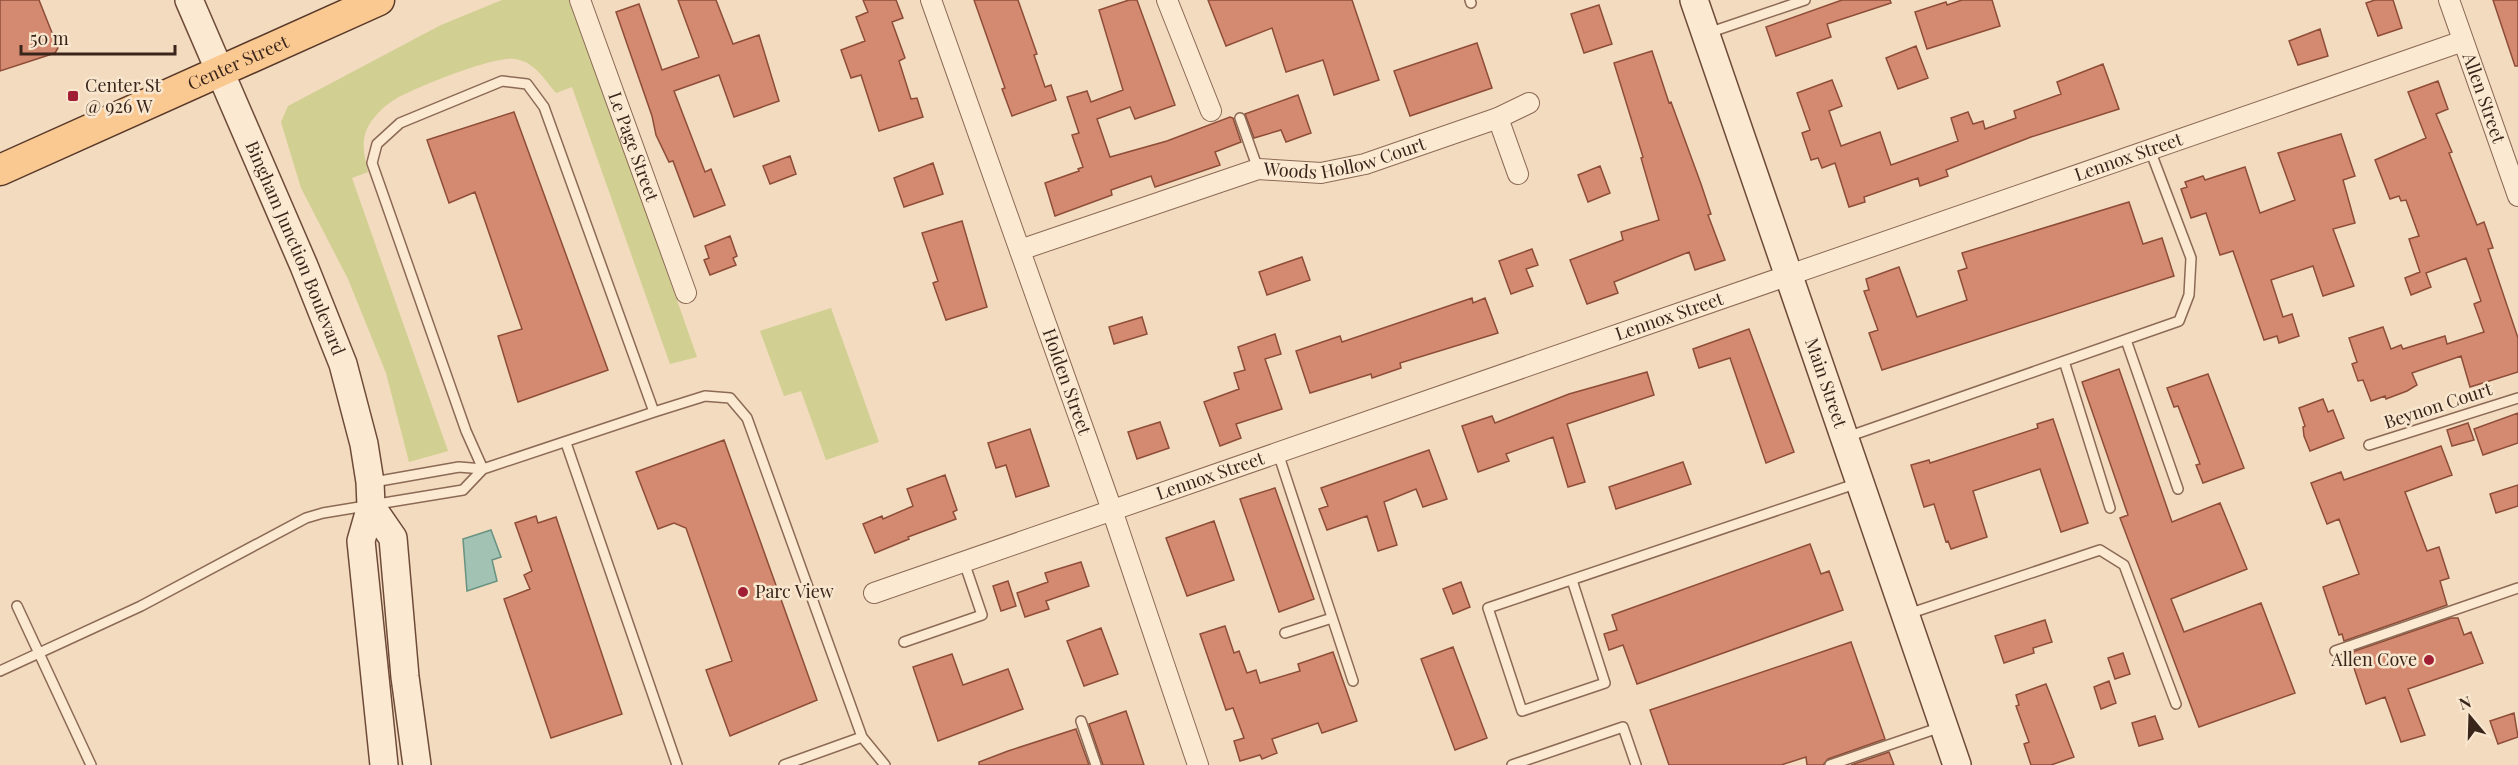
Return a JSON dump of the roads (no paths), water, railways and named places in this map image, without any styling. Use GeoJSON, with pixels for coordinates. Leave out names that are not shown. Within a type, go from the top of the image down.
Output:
{"type":"FeatureCollection","features":[{"type":"Feature","properties":{"kind":"main road","name":"Bingham Junction Boulevard"},"geometry":{"type":"LineString","coordinates":[[189,0],[328,325],[354,405],[371,494],[393,538],[405,677],[417,765]]}},
{"type":"Feature","properties":{"kind":"main road","name":"Center Street"},"geometry":{"type":"LineString","coordinates":[[0,170],[379,0]]}},
{"type":"Feature","properties":{"kind":"main road","name":"Main Street"},"geometry":{"type":"LineString","coordinates":[[1695,0],[1957,765]]}},
{"type":"Feature","properties":{"kind":"main road","name":"Bingham Junction Boulevard"},"geometry":{"type":"LineString","coordinates":[[371,494],[361,541],[384,765]]}},
{"type":"Feature","properties":{"kind":"street","name":"Le Page Street"},"geometry":{"type":"LineString","coordinates":[[579,0],[686,293]]}},
{"type":"Feature","properties":{"kind":"street","name":"Holden Street"},"geometry":{"type":"LineString","coordinates":[[931,0],[1112,510],[1198,765]]}},
{"type":"Feature","properties":{"kind":"street"},"geometry":{"type":"LineString","coordinates":[[1167,0],[1211,111]]}},
{"type":"Feature","properties":{"kind":"street","name":"Allen Street"},"geometry":{"type":"LineString","coordinates":[[2449,0],[2518,196]]}},
{"type":"Feature","properties":{"kind":"street","name":"Lennox Street"},"geometry":{"type":"LineString","coordinates":[[874,593],[2463,41]]}},
{"type":"Feature","properties":{"kind":"street","name":"Woods Hollow Court"},"geometry":{"type":"LineString","coordinates":[[1020,250],[1258,169],[1321,173],[1343,170],[1498,118],[1529,104]]}},
{"type":"Feature","properties":{"kind":"street"},"geometry":{"type":"LineString","coordinates":[[1498,118],[1518,174]]}},
{"type":"Feature","properties":{"kind":"lane"},"geometry":{"type":"LineString","coordinates":[[1706,33],[1805,0]]}},
{"type":"Feature","properties":{"kind":"lane"},"geometry":{"type":"LineString","coordinates":[[483,469],[466,430],[372,163],[377,144],[400,123],[502,81],[527,84],[544,107],[654,412]]}},
{"type":"Feature","properties":{"kind":"lane"},"geometry":{"type":"LineString","coordinates":[[1240,118],[1258,169]]}},
{"type":"Feature","properties":{"kind":"lane"},"geometry":{"type":"LineString","coordinates":[[1845,438],[2179,321],[2189,296],[2191,258],[2150,150]]}},
{"type":"Feature","properties":{"kind":"lane"},"geometry":{"type":"LineString","coordinates":[[2126,340],[2178,489]]}},
{"type":"Feature","properties":{"kind":"lane"},"geometry":{"type":"LineString","coordinates":[[2064,361],[2110,508]]}},
{"type":"Feature","properties":{"kind":"lane"},"geometry":{"type":"LineString","coordinates":[[0,671],[141,606],[306,518],[371,494],[459,467],[483,469],[705,396],[730,398],[747,418],[862,737],[885,765]]}},
{"type":"Feature","properties":{"kind":"lane","name":"Beynon Court"},"geometry":{"type":"LineString","coordinates":[[2369,445],[2518,398]]}},
{"type":"Feature","properties":{"kind":"lane"},"geometry":{"type":"LineString","coordinates":[[566,443],[677,765]]}},
{"type":"Feature","properties":{"kind":"lane"},"geometry":{"type":"LineString","coordinates":[[1278,453],[1353,681]]}},
{"type":"Feature","properties":{"kind":"lane"},"geometry":{"type":"LineString","coordinates":[[371,494],[464,490],[483,469]]}},
{"type":"Feature","properties":{"kind":"lane"},"geometry":{"type":"LineString","coordinates":[[1572,580],[1605,683],[1522,711],[1488,608],[1860,482]]}},
{"type":"Feature","properties":{"kind":"lane"},"geometry":{"type":"LineString","coordinates":[[1905,615],[2100,550],[2124,565],[2176,704]]}},
{"type":"Feature","properties":{"kind":"lane"},"geometry":{"type":"LineString","coordinates":[[904,642],[982,615],[964,562]]}},
{"type":"Feature","properties":{"kind":"lane"},"geometry":{"type":"LineString","coordinates":[[2335,651],[2518,588]]}},
{"type":"Feature","properties":{"kind":"lane"},"geometry":{"type":"LineString","coordinates":[[17,606],[90,765]]}},
{"type":"Feature","properties":{"kind":"lane"},"geometry":{"type":"LineString","coordinates":[[1285,633],[1332,618]]}},
{"type":"Feature","properties":{"kind":"lane"},"geometry":{"type":"LineString","coordinates":[[1081,721],[1096,765]]}},
{"type":"Feature","properties":{"kind":"lane"},"geometry":{"type":"LineString","coordinates":[[1830,765],[1943,726]]}},
{"type":"Feature","properties":{"kind":"lane"},"geometry":{"type":"LineString","coordinates":[[1512,765],[1623,727],[1636,765]]}},
{"type":"Feature","properties":{"kind":"lane"},"geometry":{"type":"LineString","coordinates":[[784,765],[862,737]]}},
{"type":"Feature","properties":{"kind":"place","name":"Center St @ 926 W"},"geometry":{"type":"Point","coordinates":[73,96]}},
{"type":"Feature","properties":{"kind":"place","name":"Parc View"},"geometry":{"type":"Point","coordinates":[743,592]}},
{"type":"Feature","properties":{"kind":"place","name":"Allen Cove"},"geometry":{"type":"Point","coordinates":[2429,660]}}]}
